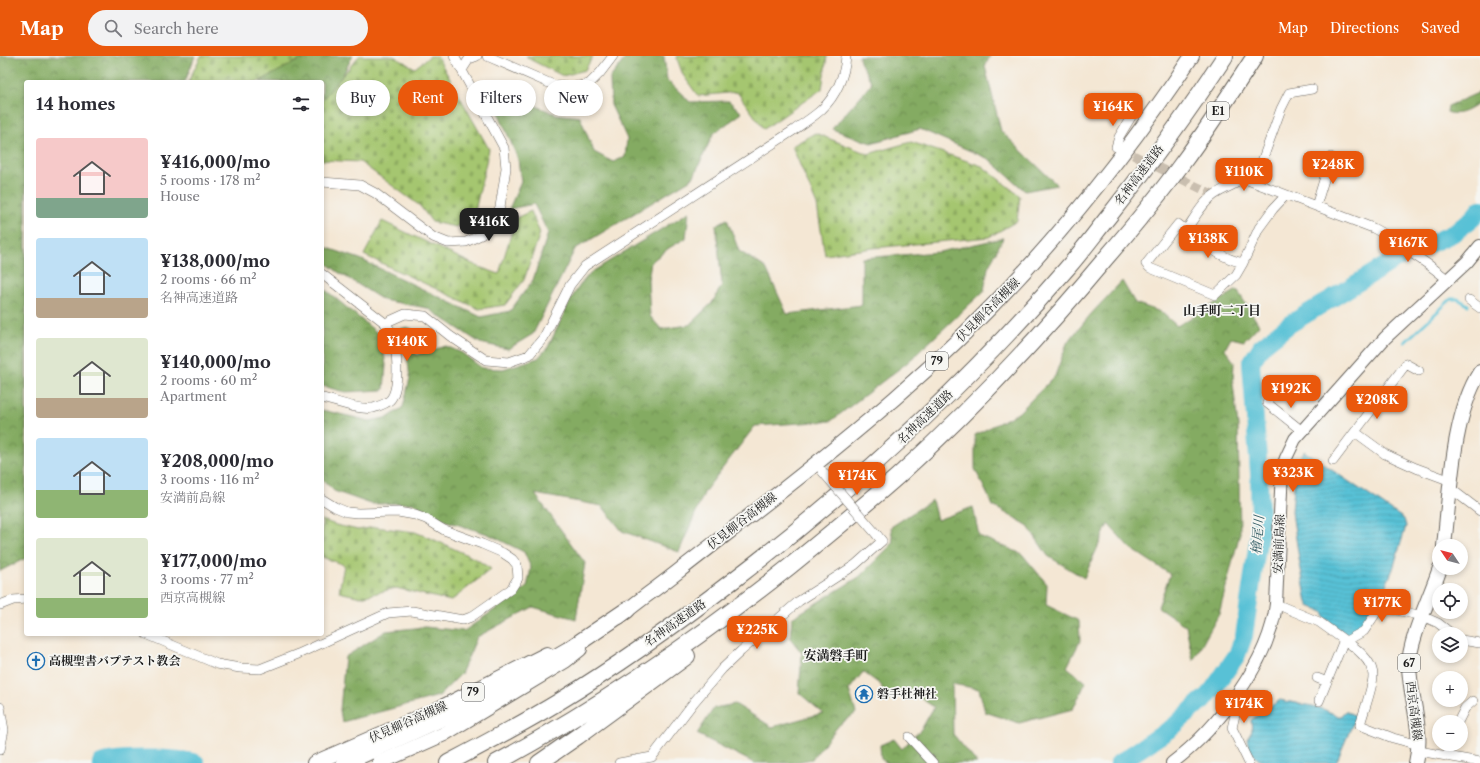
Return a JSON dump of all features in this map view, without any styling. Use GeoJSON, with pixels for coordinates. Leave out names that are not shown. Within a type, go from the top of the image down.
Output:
{"type":"FeatureCollection","features":[{"type":"Feature","properties":{"kind":"highway","name":"名神高速道路"},"geometry":{"type":"LineString","coordinates":[[448,763],[560,701],[631,655],[702,604],[772,551],[853,484],[926,418],[1001,341],[1071,264],[1198,97],[1225,56]]}},
{"type":"Feature","properties":{"kind":"highway","name":"名神高速道路"},"geometry":{"type":"LineString","coordinates":[[496,763],[570,720],[635,679],[701,634],[831,533],[898,476],[963,414],[1025,350],[1088,280],[1181,166],[1255,56]]}},
{"type":"Feature","properties":{"kind":"highway"},"geometry":{"type":"LineString","coordinates":[[539,763],[650,684],[772,592],[838,539],[909,476],[970,419],[1085,297],[1140,229],[1181,166]]}},
{"type":"Feature","properties":{"kind":"highway"},"geometry":{"type":"LineString","coordinates":[[344,763],[482,700],[568,650],[627,610]]}},
{"type":"Feature","properties":{"kind":"highway"},"geometry":{"type":"LineString","coordinates":[[440,763],[494,738]]}},
{"type":"Feature","properties":{"kind":"main road","name":"伏見柳谷高槻線"},"geometry":{"type":"LineString","coordinates":[[379,763],[444,734],[565,661],[627,610],[818,467],[939,358],[1028,269],[1106,175],[1192,56]]}},
{"type":"Feature","properties":{"kind":"main road","name":"安満前島線"},"geometry":{"type":"LineString","coordinates":[[1172,763],[1206,733],[1242,687],[1266,641],[1274,616],[1276,604],[1282,469],[1290,448],[1302,431],[1385,338],[1466,262],[1480,246]]}},
{"type":"Feature","properties":{"kind":"main road"},"geometry":{"type":"LineString","coordinates":[[1445,539],[1461,417],[1474,382],[1480,372]]}},
{"type":"Feature","properties":{"kind":"main road","name":"西京高槻線"},"geometry":{"type":"LineString","coordinates":[[1418,753],[1409,665],[1414,640],[1437,575]]}},
{"type":"Feature","properties":{"kind":"main road","name":"伏見柳谷高槻線"},"geometry":{"type":"LineString","coordinates":[[314,763],[436,710],[532,662],[627,610]]}},
{"type":"Feature","properties":{"kind":"street"},"geometry":{"type":"LineString","coordinates":[[324,182],[360,185],[375,193],[433,237],[448,243],[466,242],[481,234],[491,226],[500,206],[506,168],[504,148],[454,56]]}},
{"type":"Feature","properties":{"kind":"street"},"geometry":{"type":"LineString","coordinates":[[462,70],[469,59],[477,56]]}},
{"type":"Feature","properties":{"kind":"street"},"geometry":{"type":"LineString","coordinates":[[487,56],[556,86],[574,87],[588,84],[600,73],[613,56]]}},
{"type":"Feature","properties":{"kind":"street"},"geometry":{"type":"LineString","coordinates":[[385,323],[405,314],[425,316],[450,336],[486,360],[509,362],[529,356],[544,337],[570,285],[585,266],[794,130],[823,109],[836,91],[846,68],[846,56]]}},
{"type":"Feature","properties":{"kind":"street"},"geometry":{"type":"LineString","coordinates":[[1186,230],[1208,200],[1214,195],[1256,172],[1261,164],[1281,109],[1289,93],[1312,89]]}},
{"type":"Feature","properties":{"kind":"street"},"geometry":{"type":"LineString","coordinates":[[1116,146],[1119,137],[1131,117]]}},
{"type":"Feature","properties":{"kind":"street"},"geometry":{"type":"LineString","coordinates":[[1316,206],[1331,157]]}},
{"type":"Feature","properties":{"kind":"street"},"geometry":{"type":"LineString","coordinates":[[1245,179],[1374,228],[1447,279]]}},
{"type":"Feature","properties":{"kind":"street"},"geometry":{"type":"LineString","coordinates":[[1243,263],[1232,261],[1220,254],[1178,224],[1146,264],[1150,268],[1215,295],[1236,275],[1243,263],[1259,228],[1286,195]]}},
{"type":"Feature","properties":{"kind":"street"},"geometry":{"type":"LineString","coordinates":[[324,276],[385,323],[390,330],[396,356],[398,374],[395,390],[390,400],[381,405],[371,408],[358,407],[324,398]]}},
{"type":"Feature","properties":{"kind":"street"},"geometry":{"type":"LineString","coordinates":[[1469,300],[1480,308]]}},
{"type":"Feature","properties":{"kind":"street"},"geometry":{"type":"LineString","coordinates":[[1333,461],[1406,364],[1419,371]]}},
{"type":"Feature","properties":{"kind":"street"},"geometry":{"type":"LineString","coordinates":[[1267,403],[1302,431]]}},
{"type":"Feature","properties":{"kind":"street"},"geometry":{"type":"LineString","coordinates":[[1355,432],[1385,454],[1451,485],[1480,510]]}},
{"type":"Feature","properties":{"kind":"street"},"geometry":{"type":"LineString","coordinates":[[619,763],[652,757],[694,702],[740,650],[799,601],[856,566],[882,541],[818,467]]}},
{"type":"Feature","properties":{"kind":"street"},"geometry":{"type":"LineString","coordinates":[[151,636],[217,664],[240,668],[260,668],[298,654],[388,613],[412,611],[463,620],[471,617],[511,589],[518,578],[517,565],[512,559],[482,544],[444,530],[426,519],[415,515],[398,512],[358,514],[347,512],[324,500]]}},
{"type":"Feature","properties":{"kind":"street"},"geometry":{"type":"LineString","coordinates":[[0,605],[13,600],[24,599]]}},
{"type":"Feature","properties":{"kind":"street"},"geometry":{"type":"LineString","coordinates":[[1276,604],[1319,622],[1345,641],[1372,667],[1373,676],[1360,725],[1393,738],[1418,753],[1480,762]]}},
{"type":"Feature","properties":{"kind":"street"},"geometry":{"type":"LineString","coordinates":[[1319,701],[1345,641],[1364,631],[1378,610],[1381,608],[1388,608],[1422,616],[1443,627]]}},
{"type":"Feature","properties":{"kind":"street"},"geometry":{"type":"LineString","coordinates":[[1468,641],[1480,643]]}},
{"type":"Feature","properties":{"kind":"street"},"geometry":{"type":"LineString","coordinates":[[1317,678],[1327,682]]}},
{"type":"Feature","properties":{"kind":"street"},"geometry":{"type":"LineString","coordinates":[[1242,687],[1232,728],[1249,763]]}},
{"type":"Feature","properties":{"kind":"street"},"geometry":{"type":"LineString","coordinates":[[1462,715],[1465,708],[1473,701]]}},
{"type":"Feature","properties":{"kind":"street"},"geometry":{"type":"LineString","coordinates":[[0,707],[4,730],[0,750]]}},
{"type":"Feature","properties":{"kind":"street"},"geometry":{"type":"LineString","coordinates":[[909,737],[934,763]]}},
{"type":"Feature","properties":{"kind":"street"},"geometry":{"type":"LineString","coordinates":[[1448,757],[1449,751]]}},
{"type":"Feature","properties":{"kind":"green space"},"geometry":{"type":"Polygon","coordinates":[[[0,56],[195,56],[186,80],[24,80],[24,559],[0,571],[0,56]]]}},
{"type":"Feature","properties":{"kind":"green space"},"geometry":{"type":"Polygon","coordinates":[[[201,56],[307,56],[262,80],[189,80],[201,56]]]}},
{"type":"Feature","properties":{"kind":"green space"},"geometry":{"type":"Polygon","coordinates":[[[300,56],[353,56],[340,80],[336,80],[336,86],[324,99],[324,80],[263,80],[300,56]]]}},
{"type":"Feature","properties":{"kind":"green space"},"geometry":{"type":"Polygon","coordinates":[[[359,56],[393,56],[415,68],[430,56],[437,56],[450,80],[398,80],[398,116],[458,116],[458,94],[466,108],[466,116],[471,116],[489,149],[475,211],[456,227],[432,222],[420,206],[360,162],[324,160],[324,98],[336,83],[336,116],[390,116],[390,80],[339,80],[359,56]]]}},
{"type":"Feature","properties":{"kind":"green space"},"geometry":{"type":"Polygon","coordinates":[[[526,56],[593,56],[585,70],[563,76],[529,59],[526,56]]]}},
{"type":"Feature","properties":{"kind":"green space"},"geometry":{"type":"Polygon","coordinates":[[[627,56],[664,56],[667,80],[690,102],[729,101],[742,113],[713,134],[693,178],[575,249],[533,334],[508,349],[480,343],[427,308],[383,300],[324,262],[324,247],[360,259],[481,317],[510,311],[533,280],[548,233],[534,204],[509,209],[521,182],[518,159],[500,116],[536,116],[536,106],[544,109],[544,116],[580,117],[594,152],[613,162],[625,157],[627,139],[611,105],[610,78],[627,56]]]}},
{"type":"Feature","properties":{"kind":"green space"},"geometry":{"type":"Polygon","coordinates":[[[676,56],[827,56],[822,89],[764,129],[737,92],[698,96],[683,75],[676,56]]]}},
{"type":"Feature","properties":{"kind":"green space"},"geometry":{"type":"Polygon","coordinates":[[[859,56],[990,56],[985,66],[1001,131],[1057,185],[1025,191],[989,159],[920,129],[871,143],[832,129],[872,83],[860,62],[859,56]]]}},
{"type":"Feature","properties":{"kind":"green space"},"geometry":{"type":"Polygon","coordinates":[[[1480,92],[1480,102],[1465,112],[1456,114],[1447,112],[1448,106],[1480,92]]]}},
{"type":"Feature","properties":{"kind":"green space"},"geometry":{"type":"Polygon","coordinates":[[[815,133],[868,154],[911,142],[982,166],[1020,196],[1017,221],[989,237],[873,248],[825,255],[817,205],[792,146],[815,133]]]}},
{"type":"Feature","properties":{"kind":"green space"},"geometry":{"type":"Polygon","coordinates":[[[531,211],[540,233],[524,280],[505,305],[479,309],[364,255],[382,221],[479,267],[499,274],[516,218],[531,211]]]}},
{"type":"Feature","properties":{"kind":"green space"},"geometry":{"type":"Polygon","coordinates":[[[689,212],[686,238],[669,248],[651,262],[648,280],[650,316],[661,329],[689,325],[712,303],[722,285],[716,225],[727,219],[739,251],[766,268],[787,314],[862,305],[862,258],[939,252],[1003,238],[988,268],[984,291],[908,362],[831,421],[755,426],[705,491],[679,552],[622,531],[602,506],[535,494],[585,563],[576,619],[533,607],[477,637],[461,674],[439,696],[342,722],[340,710],[345,657],[386,631],[425,627],[464,631],[527,587],[531,568],[524,552],[488,534],[446,521],[412,503],[371,504],[334,491],[324,481],[324,410],[370,421],[389,417],[403,407],[410,378],[407,355],[401,329],[407,327],[412,329],[411,339],[416,355],[446,346],[462,353],[482,368],[503,369],[538,358],[548,347],[571,299],[590,273],[689,212]]]}},
{"type":"Feature","properties":{"kind":"green space"},"geometry":{"type":"Polygon","coordinates":[[[1122,281],[1135,303],[1161,312],[1177,326],[1237,290],[1259,325],[1244,341],[1231,338],[1225,349],[1234,362],[1233,383],[1238,426],[1240,533],[1219,614],[1193,661],[1186,626],[1158,607],[1170,574],[1130,548],[1108,524],[1084,578],[1048,556],[1027,525],[993,506],[975,469],[975,435],[1018,413],[1055,376],[1067,343],[1091,314],[1122,281]]]}},
{"type":"Feature","properties":{"kind":"green space"},"geometry":{"type":"Polygon","coordinates":[[[324,289],[381,336],[386,365],[384,390],[345,392],[324,387],[324,289]]]}},
{"type":"Feature","properties":{"kind":"green space"},"geometry":{"type":"Polygon","coordinates":[[[932,500],[937,520],[973,507],[979,536],[1022,554],[1047,584],[1046,605],[1079,621],[1080,641],[1067,667],[1086,682],[1073,709],[1019,723],[985,712],[979,689],[952,684],[953,734],[977,763],[887,763],[881,759],[880,745],[894,739],[902,749],[922,728],[934,707],[905,688],[891,701],[885,697],[881,685],[863,672],[849,690],[856,713],[839,725],[812,759],[791,763],[754,763],[697,734],[714,708],[735,704],[772,727],[823,713],[799,693],[802,653],[790,638],[792,618],[859,577],[893,543],[891,527],[932,500]]]}},
{"type":"Feature","properties":{"kind":"green space"},"geometry":{"type":"Polygon","coordinates":[[[324,521],[358,530],[375,527],[415,532],[476,559],[491,569],[451,601],[396,588],[361,597],[339,592],[344,565],[324,558],[324,521]]]}},
{"type":"Feature","properties":{"kind":"water"},"geometry":{"type":"Polygon","coordinates":[[[1304,451],[1404,519],[1406,526],[1393,569],[1376,609],[1365,626],[1348,636],[1325,618],[1323,612],[1309,606],[1307,602],[1292,512],[1295,474],[1298,462],[1304,451]]]}},
{"type":"Feature","properties":{"kind":"water"},"geometry":{"type":"Polygon","coordinates":[[[1280,700],[1318,707],[1341,717],[1345,711],[1356,716],[1336,763],[1264,763],[1254,756],[1250,750],[1247,739],[1252,731],[1251,720],[1280,700]]]}},
{"type":"Feature","properties":{"kind":"waterway","name":"檜尾川"},"geometry":{"type":"LineString","coordinates":[[1119,763],[1173,727],[1201,701],[1203,701],[1237,655],[1244,636],[1260,528],[1259,473],[1251,363],[1261,347],[1290,324],[1398,258],[1452,234],[1473,218],[1480,209]]}},
{"type":"Feature","properties":{"kind":"waterway"},"geometry":{"type":"LineString","coordinates":[[1405,342],[1451,299],[1458,299],[1468,305]]}},
{"type":"Feature","properties":{"kind":"waterway","name":"檜尾川"},"geometry":{"type":"LineString","coordinates":[[101,763],[148,758],[196,763]]}},
{"type":"Feature","properties":{"kind":"tunnel"},"geometry":{"type":"LineString","coordinates":[[1121,149],[1214,195]]}},
{"type":"Feature","properties":{"kind":"place","name":"高槻聖書バプテスト教会"},"geometry":{"type":"Point","coordinates":[36,661]}},
{"type":"Feature","properties":{"kind":"place","name":"磐手杜神社"},"geometry":{"type":"Point","coordinates":[864,694]}},
{"type":"Feature","properties":{"kind":"district","name":"山手町二丁目"},"geometry":{"type":"Point","coordinates":[1222,310]}},
{"type":"Feature","properties":{"kind":"district","name":"安満磐手町"},"geometry":{"type":"Point","coordinates":[836,655]}}]}
